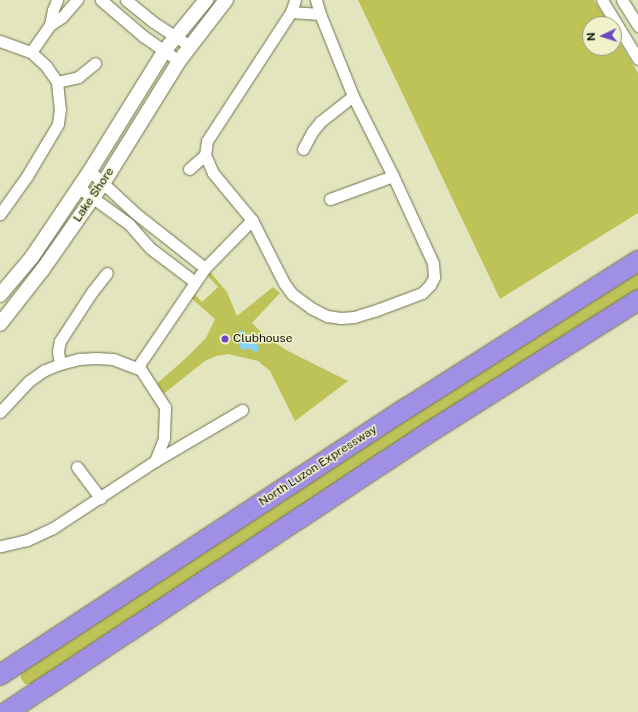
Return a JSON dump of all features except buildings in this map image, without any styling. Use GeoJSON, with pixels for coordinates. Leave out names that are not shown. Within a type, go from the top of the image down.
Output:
{"type":"FeatureCollection","features":[{"type":"Feature","properties":{"kind":"highway","name":"North Luzon Expressway"},"geometry":{"type":"LineString","coordinates":[[0,675],[407,408],[638,262]]}},
{"type":"Feature","properties":{"kind":"highway"},"geometry":{"type":"LineString","coordinates":[[7,712],[428,433],[638,300]]}},
{"type":"Feature","properties":{"kind":"street"},"geometry":{"type":"LineString","coordinates":[[50,25],[57,0]]}},
{"type":"Feature","properties":{"kind":"street"},"geometry":{"type":"LineString","coordinates":[[31,52],[50,25],[62,17],[77,0]]}},
{"type":"Feature","properties":{"kind":"street"},"geometry":{"type":"LineString","coordinates":[[101,0],[143,36],[179,61]]}},
{"type":"Feature","properties":{"kind":"street"},"geometry":{"type":"LineString","coordinates":[[126,0],[153,22],[190,46]]}},
{"type":"Feature","properties":{"kind":"street","name":"Lake Shore"},"geometry":{"type":"LineString","coordinates":[[0,295],[32,257],[90,171],[165,50],[206,0]]}},
{"type":"Feature","properties":{"kind":"street","name":"Lake Shore"},"geometry":{"type":"LineString","coordinates":[[0,324],[44,269],[104,182],[179,61],[226,0]]}},
{"type":"Feature","properties":{"kind":"street"},"geometry":{"type":"LineString","coordinates":[[296,0],[291,12],[207,141],[205,155],[213,173],[252,220],[284,283],[292,294],[311,308],[327,316],[341,318],[354,317],[374,312],[422,293],[430,286],[434,277],[433,263],[394,176],[353,96],[320,14],[316,0]]}},
{"type":"Feature","properties":{"kind":"street"},"geometry":{"type":"LineString","coordinates":[[602,0],[638,59]]}},
{"type":"Feature","properties":{"kind":"street"},"geometry":{"type":"LineString","coordinates":[[622,0],[638,26]]}},
{"type":"Feature","properties":{"kind":"street"},"geometry":{"type":"LineString","coordinates":[[291,12],[320,14]]}},
{"type":"Feature","properties":{"kind":"street"},"geometry":{"type":"LineString","coordinates":[[0,41],[31,52],[46,66],[56,82],[60,109],[58,124],[27,176],[0,214]]}},
{"type":"Feature","properties":{"kind":"street"},"geometry":{"type":"LineString","coordinates":[[56,82],[78,77],[95,63]]}},
{"type":"Feature","properties":{"kind":"street"},"geometry":{"type":"LineString","coordinates":[[303,149],[312,132],[320,122],[353,96]]}},
{"type":"Feature","properties":{"kind":"street"},"geometry":{"type":"LineString","coordinates":[[189,169],[205,155]]}},
{"type":"Feature","properties":{"kind":"street"},"geometry":{"type":"LineString","coordinates":[[90,171],[168,241],[205,268]]}},
{"type":"Feature","properties":{"kind":"street"},"geometry":{"type":"LineString","coordinates":[[330,199],[394,176]]}},
{"type":"Feature","properties":{"kind":"street"},"geometry":{"type":"LineString","coordinates":[[78,187],[93,196],[129,224],[150,248],[195,282]]}},
{"type":"Feature","properties":{"kind":"street"},"geometry":{"type":"LineString","coordinates":[[129,224],[137,214]]}},
{"type":"Feature","properties":{"kind":"street"},"geometry":{"type":"LineString","coordinates":[[137,368],[205,268],[252,220]]}},
{"type":"Feature","properties":{"kind":"street"},"geometry":{"type":"LineString","coordinates":[[60,364],[58,351],[60,341],[92,292],[107,274]]}},
{"type":"Feature","properties":{"kind":"street"},"geometry":{"type":"LineString","coordinates":[[0,412],[29,382],[45,370],[79,359],[112,359],[141,370],[164,407],[164,438],[155,461]]}},
{"type":"Feature","properties":{"kind":"street"},"geometry":{"type":"LineString","coordinates":[[0,546],[27,540],[53,528],[155,461],[242,410]]}},
{"type":"Feature","properties":{"kind":"street"},"geometry":{"type":"LineString","coordinates":[[77,467],[100,498]]}},
{"type":"Feature","properties":{"kind":"green space"},"geometry":{"type":"Polygon","coordinates":[[[358,0],[594,0],[604,16],[582,16],[582,56],[622,56],[622,46],[638,73],[638,213],[500,299],[358,0]]]}},
{"type":"Feature","properties":{"kind":"green space"},"geometry":{"type":"Polygon","coordinates":[[[205,266],[227,292],[237,316],[273,287],[280,293],[252,323],[266,337],[288,351],[348,381],[295,421],[270,371],[258,361],[228,354],[216,356],[205,361],[162,395],[154,386],[206,338],[215,319],[184,292],[190,289],[202,302],[218,287],[206,274],[205,266]]]}},
{"type":"Feature","properties":{"kind":"green space"},"geometry":{"type":"Polygon","coordinates":[[[638,270],[638,294],[32,684],[25,684],[21,679],[21,672],[26,665],[638,270]]]}},
{"type":"Feature","properties":{"kind":"water"},"geometry":{"type":"Polygon","coordinates":[[[239,331],[243,331],[257,343],[259,350],[255,352],[249,348],[244,350],[241,348],[239,345],[240,339],[237,336],[239,331]]]}},
{"type":"Feature","properties":{"kind":"place","name":"Clubhouse"},"geometry":{"type":"Point","coordinates":[225,339]}}]}
